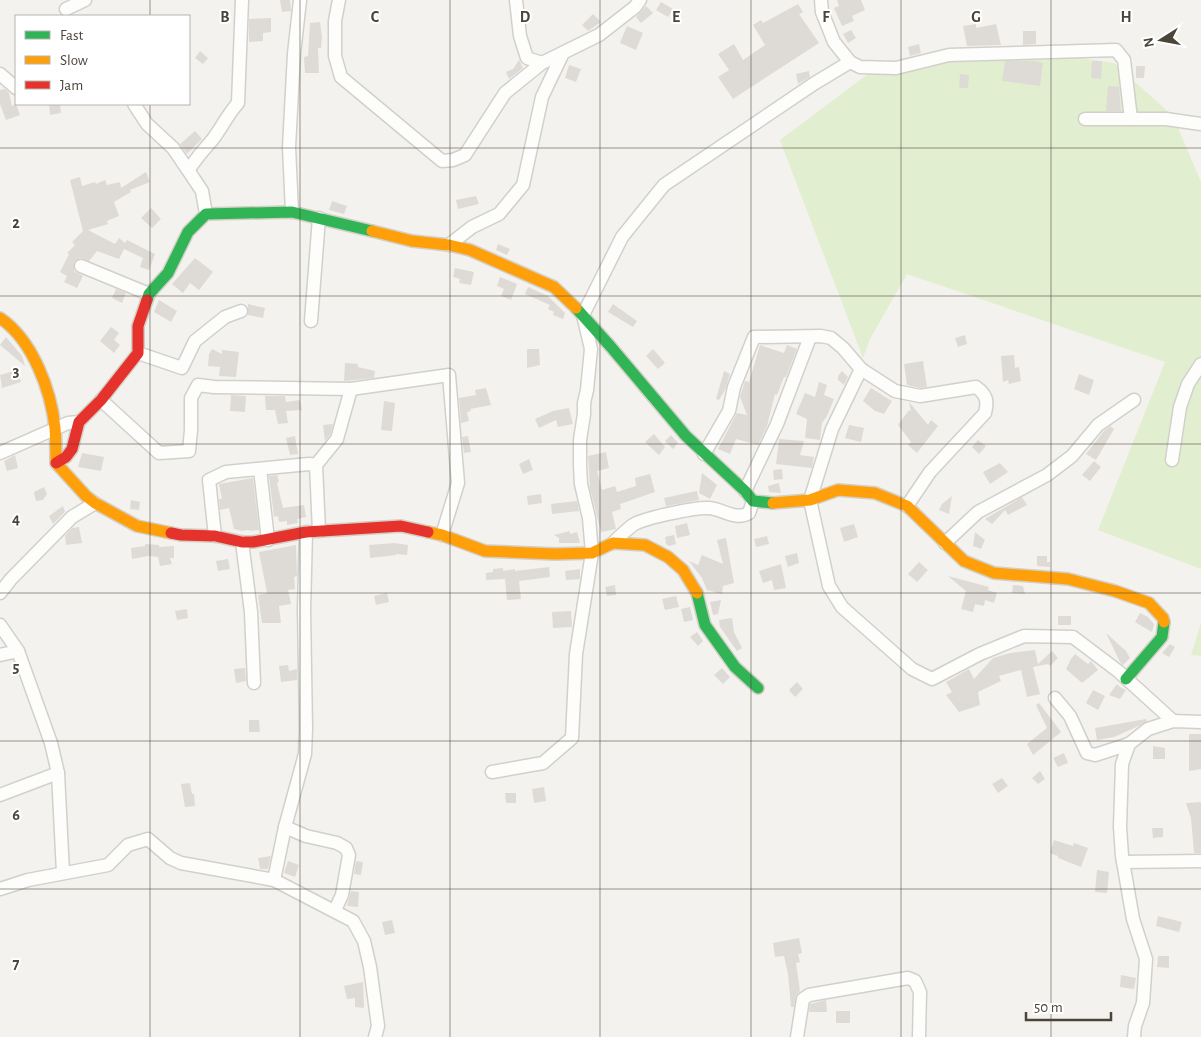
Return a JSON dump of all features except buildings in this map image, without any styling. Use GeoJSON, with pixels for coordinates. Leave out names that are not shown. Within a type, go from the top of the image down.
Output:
{"type":"FeatureCollection","features":[{"type":"Feature","properties":{"kind":"street"},"geometry":{"type":"LineString","coordinates":[[66,8],[85,0]]}},
{"type":"Feature","properties":{"kind":"street"},"geometry":{"type":"LineString","coordinates":[[188,170],[238,103],[242,0]]}},
{"type":"Feature","properties":{"kind":"street"},"geometry":{"type":"LineString","coordinates":[[292,212],[288,147],[294,54],[300,0]]}},
{"type":"Feature","properties":{"kind":"street"},"geometry":{"type":"LineString","coordinates":[[340,0],[335,21],[335,56],[341,77],[442,161],[453,160],[465,155],[505,93],[542,63],[600,35],[634,2]]}},
{"type":"Feature","properties":{"kind":"street"},"geometry":{"type":"LineString","coordinates":[[516,0],[520,36],[527,58],[542,63]]}},
{"type":"Feature","properties":{"kind":"street"},"geometry":{"type":"LineString","coordinates":[[821,0],[822,12],[834,42],[850,62],[860,67],[896,68],[949,55],[1116,50],[1124,60],[1131,119]]}},
{"type":"Feature","properties":{"kind":"street"},"geometry":{"type":"LineString","coordinates":[[449,245],[472,227],[499,214],[523,185],[542,98],[563,53]]}},
{"type":"Feature","properties":{"kind":"street"},"geometry":{"type":"LineString","coordinates":[[492,772],[544,763],[572,738],[576,654],[592,553],[589,518],[581,484],[580,466],[580,440],[592,350],[583,315],[622,237],[664,185],[815,83],[850,62]]}},
{"type":"Feature","properties":{"kind":"street"},"geometry":{"type":"LineString","coordinates":[[0,74],[15,87]]}},
{"type":"Feature","properties":{"kind":"street"},"geometry":{"type":"LineString","coordinates":[[135,105],[147,124],[173,148],[202,191],[206,214]]}},
{"type":"Feature","properties":{"kind":"street"},"geometry":{"type":"LineString","coordinates":[[1085,119],[1166,119],[1201,124]]}},
{"type":"Feature","properties":{"kind":"street"},"geometry":{"type":"LineString","coordinates":[[56,463],[66,457],[72,449],[79,422],[101,400],[138,353],[138,326],[150,294],[168,272],[188,232],[206,214],[292,212],[412,241],[449,245],[470,250],[554,287],[612,346],[668,417],[753,501],[778,504],[810,500],[838,490],[875,493],[907,506],[964,561],[994,573],[1068,579],[1149,602],[1163,618],[1165,624],[1162,636],[1126,679]]}},
{"type":"Feature","properties":{"kind":"street"},"geometry":{"type":"LineString","coordinates":[[311,321],[319,218]]}},
{"type":"Feature","properties":{"kind":"street"},"geometry":{"type":"LineString","coordinates":[[81,266],[150,294]]}},
{"type":"Feature","properties":{"kind":"street"},"geometry":{"type":"LineString","coordinates":[[182,368],[195,341],[225,318],[241,311]]}},
{"type":"Feature","properties":{"kind":"street"},"geometry":{"type":"LineString","coordinates":[[0,318],[9,324],[31,350],[50,402],[55,430],[56,463],[86,496],[137,526],[180,535],[216,536],[242,542],[268,540],[312,532],[401,526],[442,535],[484,551],[555,554],[592,553],[613,543],[634,524],[645,520],[690,509],[709,508],[733,516],[743,516],[749,513],[753,501]]}},
{"type":"Feature","properties":{"kind":"street"},"geometry":{"type":"LineString","coordinates":[[704,454],[729,410],[734,387],[754,337],[821,336],[831,338],[843,348],[861,369],[895,391],[920,396],[976,387],[983,392],[987,399],[988,403],[985,413],[930,472],[907,506]]}},
{"type":"Feature","properties":{"kind":"street"},"geometry":{"type":"LineString","coordinates":[[744,490],[777,424],[810,337]]}},
{"type":"Feature","properties":{"kind":"street"},"geometry":{"type":"LineString","coordinates":[[138,353],[182,368],[198,385],[214,387],[351,389],[449,375],[458,482],[442,535]]}},
{"type":"Feature","properties":{"kind":"street"},"geometry":{"type":"LineString","coordinates":[[1172,460],[1180,407],[1188,384],[1201,364]]}},
{"type":"Feature","properties":{"kind":"street"},"geometry":{"type":"LineString","coordinates":[[861,369],[832,430],[810,500],[829,586],[842,607],[912,669],[932,680],[980,654],[1024,636],[1049,635],[1073,637],[1126,679],[1173,721]]}},
{"type":"Feature","properties":{"kind":"street"},"geometry":{"type":"LineString","coordinates":[[101,400],[159,453],[189,451],[192,430],[191,398],[198,385]]}},
{"type":"Feature","properties":{"kind":"street"},"geometry":{"type":"LineString","coordinates":[[274,880],[285,826],[305,754],[304,610],[316,466],[337,439],[351,389]]}},
{"type":"Feature","properties":{"kind":"street"},"geometry":{"type":"LineString","coordinates":[[945,543],[978,512],[1047,475],[1072,456],[1098,425],[1134,400]]}},
{"type":"Feature","properties":{"kind":"street"},"geometry":{"type":"LineString","coordinates":[[0,453],[68,423],[79,422]]}},
{"type":"Feature","properties":{"kind":"street"},"geometry":{"type":"LineString","coordinates":[[216,536],[209,480],[226,472],[309,464],[316,466]]}},
{"type":"Feature","properties":{"kind":"street"},"geometry":{"type":"LineString","coordinates":[[260,469],[268,540]]}},
{"type":"Feature","properties":{"kind":"street"},"geometry":{"type":"LineString","coordinates":[[0,593],[11,579],[72,517],[95,503]]}},
{"type":"Feature","properties":{"kind":"street"},"geometry":{"type":"LineString","coordinates":[[242,542],[252,612],[254,683]]}},
{"type":"Feature","properties":{"kind":"street"},"geometry":{"type":"LineString","coordinates":[[613,543],[645,545],[668,557],[683,570],[696,590],[705,625],[735,667],[758,688]]}},
{"type":"Feature","properties":{"kind":"street"},"geometry":{"type":"LineString","coordinates":[[0,625],[18,651],[51,742],[58,773],[63,873]]}},
{"type":"Feature","properties":{"kind":"street"},"geometry":{"type":"LineString","coordinates":[[0,656],[18,651]]}},
{"type":"Feature","properties":{"kind":"street"},"geometry":{"type":"LineString","coordinates":[[1055,698],[1070,716],[1087,753],[1095,755],[1129,744],[1148,728],[1173,721],[1201,722]]}},
{"type":"Feature","properties":{"kind":"street"},"geometry":{"type":"LineString","coordinates":[[1129,744],[1122,764],[1120,827],[1123,862],[1134,919],[1146,960],[1142,1003],[1135,1026],[1134,1037]]}},
{"type":"Feature","properties":{"kind":"street"},"geometry":{"type":"LineString","coordinates":[[0,795],[58,773]]}},
{"type":"Feature","properties":{"kind":"street"},"geometry":{"type":"LineString","coordinates":[[285,826],[306,836],[337,843],[346,848],[349,855],[342,895],[335,910]]}},
{"type":"Feature","properties":{"kind":"street"},"geometry":{"type":"LineString","coordinates":[[0,889],[28,880],[108,865],[128,845],[148,839],[170,858],[181,863],[224,869],[274,880],[353,921],[364,941],[370,967],[378,1026],[375,1037]]}},
{"type":"Feature","properties":{"kind":"street"},"geometry":{"type":"LineString","coordinates":[[1123,862],[1201,861]]}},
{"type":"Feature","properties":{"kind":"street"},"geometry":{"type":"LineString","coordinates":[[797,1037],[803,999],[809,995],[908,978],[915,981],[920,992],[919,1037]]}},
{"type":"Feature","properties":{"kind":"green space"},"geometry":{"type":"Polygon","coordinates":[[[1080,58],[1114,63],[1173,116],[1201,182],[1201,569],[1098,530],[1165,362],[907,274],[870,339],[863,358],[780,140],[868,74],[904,71],[951,61],[1080,58]]]}},
{"type":"Feature","properties":{"kind":"green space"},"geometry":{"type":"Polygon","coordinates":[[[1201,623],[1201,656],[1191,655],[1201,623]]]}},
{"type":"Feature","properties":{"kind":"traffic: fast"},"geometry":{"type":"LineString","coordinates":[[147,300],[149,294],[168,273],[188,232],[206,214],[292,212],[372,231]]}},
{"type":"Feature","properties":{"kind":"traffic: fast"},"geometry":{"type":"LineString","coordinates":[[576,308],[686,436],[745,491],[753,501],[773,503]]}},
{"type":"Feature","properties":{"kind":"traffic: fast"},"geometry":{"type":"LineString","coordinates":[[697,593],[705,625],[735,667],[758,688]]}},
{"type":"Feature","properties":{"kind":"traffic: fast"},"geometry":{"type":"LineString","coordinates":[[1126,679],[1162,637],[1164,622]]}},
{"type":"Feature","properties":{"kind":"traffic: slow"},"geometry":{"type":"LineString","coordinates":[[372,231],[412,241],[449,245],[470,250],[554,287],[576,308]]}},
{"type":"Feature","properties":{"kind":"traffic: slow"},"geometry":{"type":"LineString","coordinates":[[0,318],[22,339],[45,383],[55,428],[56,463],[86,496],[95,503],[137,526],[171,533]]}},
{"type":"Feature","properties":{"kind":"traffic: slow"},"geometry":{"type":"LineString","coordinates":[[773,503],[810,500],[838,490],[875,493],[907,506],[964,561],[994,573],[1068,579],[1115,591],[1149,603],[1163,618],[1164,622]]}},
{"type":"Feature","properties":{"kind":"traffic: slow"},"geometry":{"type":"LineString","coordinates":[[428,532],[442,535],[485,551],[555,554],[592,553],[613,543],[645,545],[668,557],[683,570],[697,593]]}},
{"type":"Feature","properties":{"kind":"traffic: jam"},"geometry":{"type":"LineString","coordinates":[[56,463],[66,457],[72,449],[79,422],[101,400],[138,353],[138,326],[147,300]]}},
{"type":"Feature","properties":{"kind":"traffic: jam"},"geometry":{"type":"LineString","coordinates":[[171,533],[215,536],[242,542],[253,542],[306,532],[401,526],[428,532]]}}]}
